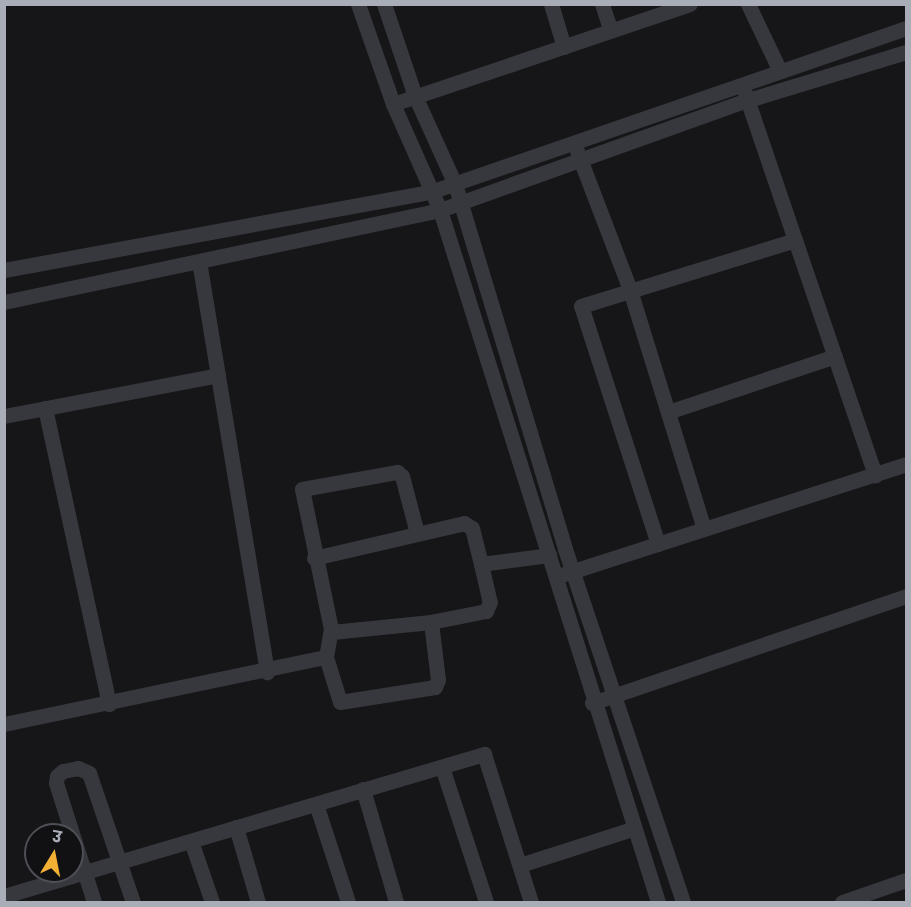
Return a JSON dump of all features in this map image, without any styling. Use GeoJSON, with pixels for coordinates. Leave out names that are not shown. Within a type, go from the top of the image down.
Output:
{"type":"FeatureCollection","features":[{"type":"Feature","properties":{"kind":"street"},"geometry":{"type":"LineString","coordinates":[[357,4],[393,104],[440,210],[549,555],[592,703],[658,903]]}},
{"type":"Feature","properties":{"kind":"street"},"geometry":{"type":"LineString","coordinates":[[384,4],[416,96],[455,184],[572,571],[682,903]]}},
{"type":"Feature","properties":{"kind":"street"},"geometry":{"type":"LineString","coordinates":[[551,4],[564,47]]}},
{"type":"Feature","properties":{"kind":"street"},"geometry":{"type":"LineString","coordinates":[[602,4],[611,31]]}},
{"type":"Feature","properties":{"kind":"street"},"geometry":{"type":"LineString","coordinates":[[393,104],[690,4]]}},
{"type":"Feature","properties":{"kind":"street"},"geometry":{"type":"LineString","coordinates":[[748,4],[780,71]]}},
{"type":"Feature","properties":{"kind":"street"},"geometry":{"type":"LineString","coordinates":[[4,270],[433,191],[900,30],[905,56],[748,100],[440,210],[4,302]]}},
{"type":"Feature","properties":{"kind":"street"},"geometry":{"type":"LineString","coordinates":[[741,85],[875,475]]}},
{"type":"Feature","properties":{"kind":"street"},"geometry":{"type":"LineString","coordinates":[[574,142],[630,290],[704,529]]}},
{"type":"Feature","properties":{"kind":"street"},"geometry":{"type":"LineString","coordinates":[[658,544],[580,306],[795,240]]}},
{"type":"Feature","properties":{"kind":"street"},"geometry":{"type":"LineString","coordinates":[[199,261],[267,672]]}},
{"type":"Feature","properties":{"kind":"street"},"geometry":{"type":"LineString","coordinates":[[668,412],[835,356]]}},
{"type":"Feature","properties":{"kind":"street"},"geometry":{"type":"LineString","coordinates":[[4,416],[218,375]]}},
{"type":"Feature","properties":{"kind":"street"},"geometry":{"type":"LineString","coordinates":[[45,408],[110,704]]}},
{"type":"Feature","properties":{"kind":"street"},"geometry":{"type":"LineString","coordinates":[[555,577],[906,464]]}},
{"type":"Feature","properties":{"kind":"street"},"geometry":{"type":"LineString","coordinates":[[417,533],[402,476],[397,472],[302,489],[314,558],[331,632],[326,657],[340,702],[435,687],[438,680],[431,622]]}},
{"type":"Feature","properties":{"kind":"street"},"geometry":{"type":"LineString","coordinates":[[314,558],[417,533],[469,524],[482,564],[490,608],[431,622],[331,632]]}},
{"type":"Feature","properties":{"kind":"street"},"geometry":{"type":"LineString","coordinates":[[482,564],[549,555]]}},
{"type":"Feature","properties":{"kind":"street"},"geometry":{"type":"LineString","coordinates":[[592,703],[906,596]]}},
{"type":"Feature","properties":{"kind":"street"},"geometry":{"type":"LineString","coordinates":[[4,724],[267,672],[326,657]]}},
{"type":"Feature","properties":{"kind":"street"},"geometry":{"type":"LineString","coordinates":[[94,903],[84,873],[484,754],[531,903]]}},
{"type":"Feature","properties":{"kind":"street"},"geometry":{"type":"LineString","coordinates":[[442,767],[486,903]]}},
{"type":"Feature","properties":{"kind":"street"},"geometry":{"type":"LineString","coordinates":[[68,823],[56,783],[57,776],[63,771],[78,768],[89,773],[133,903]]}},
{"type":"Feature","properties":{"kind":"street"},"geometry":{"type":"LineString","coordinates":[[363,789],[396,903]]}},
{"type":"Feature","properties":{"kind":"street"},"geometry":{"type":"LineString","coordinates":[[316,804],[348,903]]}},
{"type":"Feature","properties":{"kind":"street"},"geometry":{"type":"LineString","coordinates":[[236,827],[258,903]]}},
{"type":"Feature","properties":{"kind":"street"},"geometry":{"type":"LineString","coordinates":[[520,865],[632,829]]}},
{"type":"Feature","properties":{"kind":"street"},"geometry":{"type":"LineString","coordinates":[[191,841],[212,903]]}},
{"type":"Feature","properties":{"kind":"street"},"geometry":{"type":"LineString","coordinates":[[842,903],[906,880]]}},
{"type":"Feature","properties":{"kind":"street"},"geometry":{"type":"LineString","coordinates":[[4,896],[49,883]]}}]}
